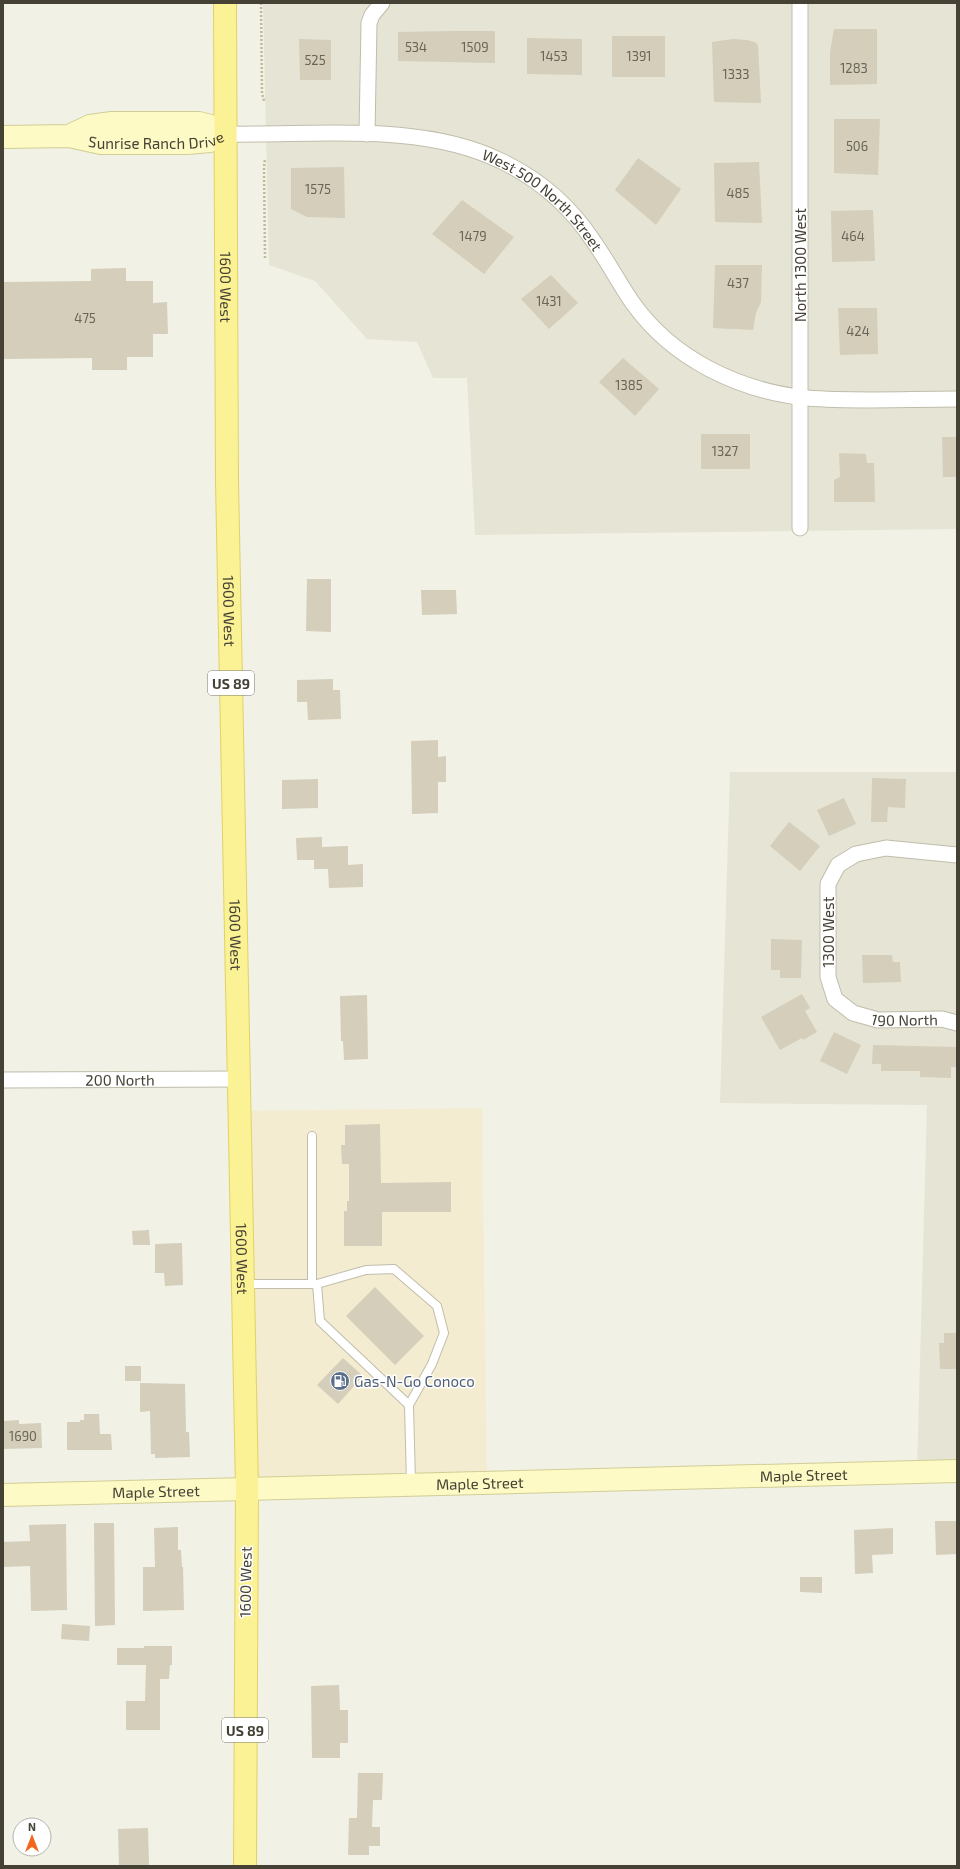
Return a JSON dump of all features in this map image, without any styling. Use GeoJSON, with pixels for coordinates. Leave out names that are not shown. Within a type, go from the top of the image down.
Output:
{"type":"FeatureCollection","features":[{"type":"Feature","properties":{"kind":"main road","name":"1600 West"},"geometry":{"type":"LineString","coordinates":[[225,3],[227,482],[246,1488],[245,1866]]}},
{"type":"Feature","properties":{"kind":"main road","name":"Sunrise Ranch Drive"},"geometry":{"type":"LineString","coordinates":[[3,137],[69,136],[90,126],[112,123],[199,123],[218,128],[225,134]]}},
{"type":"Feature","properties":{"kind":"main road","name":"Maple Street"},"geometry":{"type":"LineString","coordinates":[[3,1495],[957,1471]]}},
{"type":"Feature","properties":{"kind":"street"},"geometry":{"type":"LineString","coordinates":[[367,134],[369,23],[374,11],[382,3]]}},
{"type":"Feature","properties":{"kind":"street","name":"North 1300 West"},"geometry":{"type":"LineString","coordinates":[[800,3],[800,528]]}},
{"type":"Feature","properties":{"kind":"street","name":"West 500 North Street"},"geometry":{"type":"LineString","coordinates":[[225,134],[367,134],[415,136],[457,144],[499,160],[519,170],[548,191],[578,221],[593,240],[632,302],[650,323],[672,345],[702,365],[740,382],[764,390],[800,397],[828,399],[957,399]]}},
{"type":"Feature","properties":{"kind":"street","name":"1300 West"},"geometry":{"type":"LineString","coordinates":[[853,1013],[835,999],[828,978],[828,884],[838,865],[856,854],[886,848],[957,855]]}},
{"type":"Feature","properties":{"kind":"street","name":"190 North"},"geometry":{"type":"LineString","coordinates":[[853,1013],[878,1020],[942,1019],[957,1023]]}},
{"type":"Feature","properties":{"kind":"street","name":"200 North"},"geometry":{"type":"LineString","coordinates":[[3,1080],[238,1079]]}},
{"type":"Feature","properties":{"kind":"lane"},"geometry":{"type":"LineString","coordinates":[[312,1136],[315,1284],[320,1321],[408,1405]]}},
{"type":"Feature","properties":{"kind":"lane"},"geometry":{"type":"LineString","coordinates":[[242,1284],[315,1284],[366,1270],[394,1269],[437,1306],[444,1333],[432,1364],[408,1405],[411,1485]]}},
{"type":"Feature","properties":{"kind":"path"},"geometry":{"type":"LineString","coordinates":[[261,3],[262,93],[264,101]]}},
{"type":"Feature","properties":{"kind":"path"},"geometry":{"type":"LineString","coordinates":[[265,158],[265,258]]}},
{"type":"Feature","properties":{"kind":"shaded area"},"geometry":{"type":"Polygon","coordinates":[[[263,3],[957,3],[957,529],[475,535],[467,378],[433,378],[417,342],[367,339],[315,281],[269,265],[263,3]]]}},
{"type":"Feature","properties":{"kind":"shaded area"},"geometry":{"type":"Polygon","coordinates":[[[730,772],[957,772],[957,1471],[917,1472],[927,1105],[720,1103],[730,772]]]}},
{"type":"Feature","properties":{"kind":"shaded area"},"geometry":{"type":"Polygon","coordinates":[[[482,1108],[487,1483],[247,1488],[239,1111],[482,1108]]]}},
{"type":"Feature","properties":{"kind":"building"},"geometry":{"type":"Polygon","coordinates":[[[834,29],[877,29],[877,84],[830,85],[830,52],[834,29]]]}},
{"type":"Feature","properties":{"kind":"building"},"geometry":{"type":"Polygon","coordinates":[[[495,31],[495,63],[398,61],[398,32],[495,31]]]}},
{"type":"Feature","properties":{"kind":"building"},"geometry":{"type":"Polygon","coordinates":[[[612,36],[665,36],[665,77],[612,77],[612,36]]]}},
{"type":"Feature","properties":{"kind":"building"},"geometry":{"type":"Polygon","coordinates":[[[527,38],[582,39],[582,75],[527,74],[527,38]]]}},
{"type":"Feature","properties":{"kind":"building"},"geometry":{"type":"Polygon","coordinates":[[[299,39],[331,40],[331,80],[300,80],[299,39]]]}},
{"type":"Feature","properties":{"kind":"building"},"geometry":{"type":"Polygon","coordinates":[[[733,39],[747,40],[755,42],[758,45],[761,103],[714,102],[712,42],[733,39]]]}},
{"type":"Feature","properties":{"kind":"building"},"geometry":{"type":"Polygon","coordinates":[[[834,119],[880,119],[878,175],[834,173],[834,119]]]}},
{"type":"Feature","properties":{"kind":"building"},"geometry":{"type":"Polygon","coordinates":[[[638,158],[681,189],[656,225],[615,190],[638,158]]]}},
{"type":"Feature","properties":{"kind":"building"},"geometry":{"type":"Polygon","coordinates":[[[759,162],[762,223],[715,222],[714,163],[759,162]]]}},
{"type":"Feature","properties":{"kind":"building"},"geometry":{"type":"Polygon","coordinates":[[[344,167],[345,218],[307,217],[291,209],[291,168],[344,167]]]}},
{"type":"Feature","properties":{"kind":"building"},"geometry":{"type":"Polygon","coordinates":[[[462,200],[514,237],[484,274],[432,234],[462,200]]]}},
{"type":"Feature","properties":{"kind":"building"},"geometry":{"type":"Polygon","coordinates":[[[873,210],[875,261],[832,262],[831,211],[873,210]]]}},
{"type":"Feature","properties":{"kind":"building"},"geometry":{"type":"Polygon","coordinates":[[[715,265],[762,265],[761,302],[756,313],[753,330],[713,328],[715,265]]]}},
{"type":"Feature","properties":{"kind":"building"},"geometry":{"type":"Polygon","coordinates":[[[126,268],[126,281],[153,281],[153,303],[167,302],[168,334],[153,334],[153,357],[127,357],[127,370],[92,370],[92,358],[3,359],[3,282],[91,281],[91,269],[126,268]]]}},
{"type":"Feature","properties":{"kind":"building"},"geometry":{"type":"Polygon","coordinates":[[[551,275],[578,303],[549,329],[521,299],[551,275]]]}},
{"type":"Feature","properties":{"kind":"building"},"geometry":{"type":"Polygon","coordinates":[[[838,308],[877,308],[878,354],[840,355],[838,308]]]}},
{"type":"Feature","properties":{"kind":"building"},"geometry":{"type":"Polygon","coordinates":[[[623,358],[659,389],[635,416],[599,382],[623,358]]]}},
{"type":"Feature","properties":{"kind":"building"},"geometry":{"type":"Polygon","coordinates":[[[701,434],[750,434],[750,469],[701,469],[701,434]]]}},
{"type":"Feature","properties":{"kind":"building"},"geometry":{"type":"Polygon","coordinates":[[[942,437],[957,437],[957,477],[943,477],[942,437]]]}},
{"type":"Feature","properties":{"kind":"building"},"geometry":{"type":"Polygon","coordinates":[[[839,453],[866,454],[867,463],[874,463],[875,502],[834,502],[834,480],[840,477],[839,453]]]}},
{"type":"Feature","properties":{"kind":"building"},"geometry":{"type":"Polygon","coordinates":[[[307,579],[331,579],[331,632],[306,631],[307,579]]]}},
{"type":"Feature","properties":{"kind":"building"},"geometry":{"type":"Polygon","coordinates":[[[421,590],[456,590],[457,614],[422,615],[421,590]]]}},
{"type":"Feature","properties":{"kind":"building"},"geometry":{"type":"Polygon","coordinates":[[[333,679],[333,690],[340,690],[341,719],[308,720],[307,702],[297,702],[297,680],[333,679]]]}},
{"type":"Feature","properties":{"kind":"building"},"geometry":{"type":"Polygon","coordinates":[[[438,740],[438,757],[446,756],[446,782],[438,782],[438,813],[412,814],[411,741],[438,740]]]}},
{"type":"Feature","properties":{"kind":"building"},"geometry":{"type":"Polygon","coordinates":[[[872,778],[906,779],[905,808],[888,807],[887,822],[871,822],[872,778]]]}},
{"type":"Feature","properties":{"kind":"building"},"geometry":{"type":"Polygon","coordinates":[[[318,779],[318,808],[282,809],[282,780],[318,779]]]}},
{"type":"Feature","properties":{"kind":"building"},"geometry":{"type":"Polygon","coordinates":[[[844,798],[856,824],[829,836],[817,810],[844,798]]]}},
{"type":"Feature","properties":{"kind":"building"},"geometry":{"type":"Polygon","coordinates":[[[789,822],[820,846],[800,871],[770,846],[789,822]]]}},
{"type":"Feature","properties":{"kind":"building"},"geometry":{"type":"Polygon","coordinates":[[[322,837],[322,847],[348,846],[348,865],[363,864],[363,887],[329,888],[328,869],[314,869],[314,860],[297,860],[296,838],[322,837]]]}},
{"type":"Feature","properties":{"kind":"building"},"geometry":{"type":"Polygon","coordinates":[[[771,939],[802,940],[801,978],[780,978],[780,970],[771,970],[771,939]]]}},
{"type":"Feature","properties":{"kind":"building"},"geometry":{"type":"Polygon","coordinates":[[[862,955],[892,955],[893,962],[900,962],[901,982],[863,983],[862,955]]]}},
{"type":"Feature","properties":{"kind":"building"},"geometry":{"type":"Polygon","coordinates":[[[802,994],[810,1008],[805,1011],[817,1032],[780,1050],[761,1017],[802,994]]]}},
{"type":"Feature","properties":{"kind":"building"},"geometry":{"type":"Polygon","coordinates":[[[367,995],[368,1059],[344,1060],[343,1041],[341,1041],[340,996],[367,995]]]}},
{"type":"Feature","properties":{"kind":"building"},"geometry":{"type":"Polygon","coordinates":[[[834,1032],[861,1045],[847,1074],[820,1061],[834,1032]]]}},
{"type":"Feature","properties":{"kind":"building"},"geometry":{"type":"Polygon","coordinates":[[[873,1045],[957,1047],[957,1067],[951,1067],[951,1078],[920,1077],[920,1071],[881,1071],[881,1064],[872,1064],[873,1045]]]}},
{"type":"Feature","properties":{"kind":"building"},"geometry":{"type":"Polygon","coordinates":[[[380,1124],[381,1183],[451,1182],[451,1212],[382,1212],[382,1246],[344,1246],[344,1211],[347,1211],[347,1201],[349,1201],[349,1164],[342,1164],[341,1145],[345,1145],[345,1125],[380,1124]]]}},
{"type":"Feature","properties":{"kind":"building"},"geometry":{"type":"Polygon","coordinates":[[[149,1230],[150,1245],[133,1245],[132,1231],[149,1230]]]}},
{"type":"Feature","properties":{"kind":"building"},"geometry":{"type":"Polygon","coordinates":[[[182,1243],[183,1285],[165,1286],[164,1273],[155,1273],[155,1244],[182,1243]]]}},
{"type":"Feature","properties":{"kind":"building"},"geometry":{"type":"Polygon","coordinates":[[[375,1287],[424,1336],[395,1365],[346,1316],[375,1287]]]}},
{"type":"Feature","properties":{"kind":"building"},"geometry":{"type":"Polygon","coordinates":[[[944,1333],[957,1333],[957,1369],[940,1369],[939,1343],[944,1343],[944,1333]]]}},
{"type":"Feature","properties":{"kind":"building","name":"Gas-N-Go Conoco"},"geometry":{"type":"Polygon","coordinates":[[[343,1358],[363,1376],[338,1404],[317,1385],[343,1358]]]}},
{"type":"Feature","properties":{"kind":"building"},"geometry":{"type":"Polygon","coordinates":[[[125,1366],[141,1366],[141,1381],[125,1381],[125,1366]]]}},
{"type":"Feature","properties":{"kind":"building"},"geometry":{"type":"Polygon","coordinates":[[[140,1383],[185,1384],[186,1432],[189,1432],[190,1457],[155,1458],[155,1454],[151,1454],[150,1411],[140,1412],[140,1383]]]}},
{"type":"Feature","properties":{"kind":"building"},"geometry":{"type":"Polygon","coordinates":[[[84,1414],[99,1414],[100,1434],[111,1434],[112,1450],[67,1450],[67,1422],[80,1422],[80,1420],[84,1420],[84,1414]]]}},
{"type":"Feature","properties":{"kind":"building"},"geometry":{"type":"Polygon","coordinates":[[[19,1420],[19,1424],[41,1423],[42,1448],[4,1449],[4,1421],[19,1420]]]}},
{"type":"Feature","properties":{"kind":"building"},"geometry":{"type":"Polygon","coordinates":[[[935,1521],[957,1521],[957,1554],[936,1555],[935,1521]]]}},
{"type":"Feature","properties":{"kind":"building"},"geometry":{"type":"Polygon","coordinates":[[[94,1523],[114,1523],[115,1625],[95,1626],[94,1523]]]}},
{"type":"Feature","properties":{"kind":"building"},"geometry":{"type":"Polygon","coordinates":[[[66,1524],[67,1610],[31,1611],[30,1566],[3,1567],[3,1542],[30,1541],[29,1525],[66,1524]]]}},
{"type":"Feature","properties":{"kind":"building"},"geometry":{"type":"Polygon","coordinates":[[[178,1527],[178,1550],[181,1550],[183,1567],[184,1610],[143,1611],[143,1567],[155,1567],[154,1528],[178,1527]]]}},
{"type":"Feature","properties":{"kind":"building"},"geometry":{"type":"Polygon","coordinates":[[[893,1528],[893,1554],[872,1555],[873,1573],[855,1574],[854,1530],[893,1528]]]}},
{"type":"Feature","properties":{"kind":"building"},"geometry":{"type":"Polygon","coordinates":[[[800,1577],[822,1577],[822,1593],[800,1592],[800,1577]]]}},
{"type":"Feature","properties":{"kind":"building"},"geometry":{"type":"Polygon","coordinates":[[[62,1624],[90,1626],[89,1641],[61,1639],[62,1624]]]}},
{"type":"Feature","properties":{"kind":"building"},"geometry":{"type":"Polygon","coordinates":[[[144,1646],[172,1646],[172,1665],[170,1665],[169,1679],[160,1679],[160,1730],[126,1730],[126,1701],[145,1701],[146,1665],[117,1665],[117,1648],[144,1648],[144,1646]]]}},
{"type":"Feature","properties":{"kind":"building"},"geometry":{"type":"Polygon","coordinates":[[[339,1685],[340,1710],[348,1710],[348,1743],[340,1743],[340,1758],[312,1758],[311,1686],[339,1685]]]}},
{"type":"Feature","properties":{"kind":"building"},"geometry":{"type":"Polygon","coordinates":[[[358,1773],[383,1773],[382,1800],[373,1800],[372,1827],[380,1827],[380,1846],[369,1846],[369,1855],[348,1855],[349,1818],[357,1818],[358,1773]]]}},
{"type":"Feature","properties":{"kind":"building"},"geometry":{"type":"Polygon","coordinates":[[[148,1828],[149,1866],[119,1866],[118,1829],[148,1828]]]}},
{"type":"Feature","properties":{"kind":"place","name":"Gas-N-Go Conoco"},"geometry":{"type":"Point","coordinates":[340,1381]}}]}
